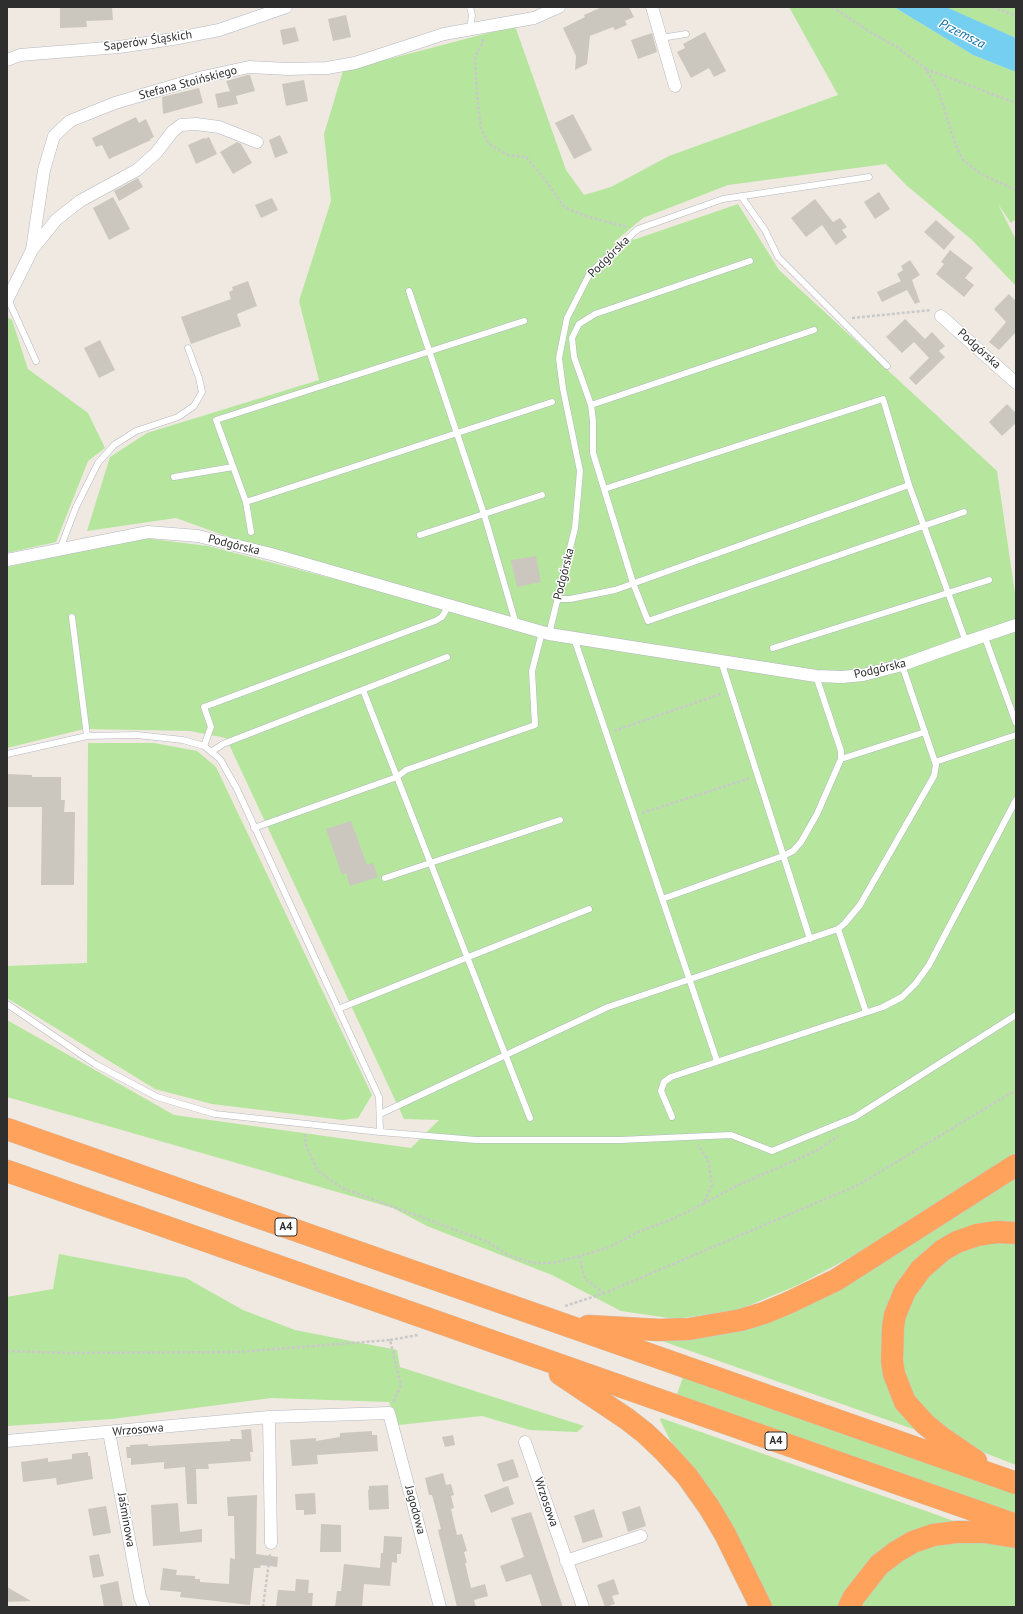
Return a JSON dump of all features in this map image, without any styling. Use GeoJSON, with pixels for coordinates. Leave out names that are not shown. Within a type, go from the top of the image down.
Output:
{"type":"FeatureCollection","features":[{"type":"Feature","properties":{"kind":"highway","name":"A4"},"geometry":{"type":"LineString","coordinates":[[7,1129],[564,1316],[1008,1480]]}},
{"type":"Feature","properties":{"kind":"highway"},"geometry":{"type":"LineString","coordinates":[[564,1316],[673,1330],[716,1325],[741,1320],[764,1313],[836,1280],[1016,1165]]}},
{"type":"Feature","properties":{"kind":"highway","name":"A4"},"geometry":{"type":"LineString","coordinates":[[7,1171],[536,1358],[1016,1525]]}},
{"type":"Feature","properties":{"kind":"highway"},"geometry":{"type":"LineString","coordinates":[[1008,1480],[941,1437],[925,1424],[910,1408],[899,1389],[894,1374],[891,1344],[895,1315],[905,1291],[921,1269],[932,1259],[957,1242],[969,1237],[997,1232],[1016,1233]]}},
{"type":"Feature","properties":{"kind":"highway"},"geometry":{"type":"LineString","coordinates":[[536,1358],[627,1419],[645,1433],[669,1456],[710,1507],[761,1607]]}},
{"type":"Feature","properties":{"kind":"highway"},"geometry":{"type":"LineString","coordinates":[[849,1607],[854,1597],[879,1565],[896,1552],[913,1542],[933,1535],[950,1532],[984,1532],[1016,1536]]}},
{"type":"Feature","properties":{"kind":"street","name":"Saperów Śląskich"},"geometry":{"type":"LineString","coordinates":[[7,60],[20,56],[118,47],[173,39],[219,30],[286,7]]}},
{"type":"Feature","properties":{"kind":"street","name":"Stefana Stoińskiego"},"geometry":{"type":"LineString","coordinates":[[32,250],[44,170],[54,136],[70,121],[116,104],[203,77],[249,67],[288,69],[327,68],[355,63],[444,34],[534,18],[559,7]]}},
{"type":"Feature","properties":{"kind":"street"},"geometry":{"type":"LineString","coordinates":[[652,7],[675,86]]}},
{"type":"Feature","properties":{"kind":"street","name":"Stefana Stoińskiego"},"geometry":{"type":"LineString","coordinates":[[8,300],[32,250],[56,220],[80,201],[137,170],[156,153],[174,131],[181,125],[196,124],[219,127],[257,142]]}},
{"type":"Feature","properties":{"kind":"street","name":"Podgórska"},"geometry":{"type":"LineString","coordinates":[[941,316],[1016,383]]}},
{"type":"Feature","properties":{"kind":"street","name":"Podgórska"},"geometry":{"type":"LineString","coordinates":[[7,560],[148,532],[198,536],[271,554],[545,633],[816,676],[842,677],[863,675],[902,665],[1016,625]]}},
{"type":"Feature","properties":{"kind":"street","name":"Wrzosowa"},"geometry":{"type":"LineString","coordinates":[[7,1441],[269,1417],[389,1413]]}},
{"type":"Feature","properties":{"kind":"street","name":"Jagodowa"},"geometry":{"type":"LineString","coordinates":[[389,1413],[440,1607]]}},
{"type":"Feature","properties":{"kind":"street"},"geometry":{"type":"LineString","coordinates":[[269,1417],[271,1542]]}},
{"type":"Feature","properties":{"kind":"street","name":"Jaśminowa"},"geometry":{"type":"LineString","coordinates":[[110,1432],[140,1597],[144,1607]]}},
{"type":"Feature","properties":{"kind":"street","name":"Wrzosowa"},"geometry":{"type":"LineString","coordinates":[[525,1442],[582,1607]]}},
{"type":"Feature","properties":{"kind":"street"},"geometry":{"type":"LineString","coordinates":[[566,1561],[640,1536]]}},
{"type":"Feature","properties":{"kind":"lane"},"geometry":{"type":"LineString","coordinates":[[470,7],[472,15],[470,30]]}},
{"type":"Feature","properties":{"kind":"lane"},"geometry":{"type":"LineString","coordinates":[[661,38],[686,34]]}},
{"type":"Feature","properties":{"kind":"lane","name":"Podgórska"},"geometry":{"type":"LineString","coordinates":[[545,633],[558,599],[575,528],[580,471],[563,389],[559,358],[567,318],[590,273],[638,229],[723,199],[869,178]]}},
{"type":"Feature","properties":{"kind":"lane"},"geometry":{"type":"LineString","coordinates":[[741,196],[765,230],[778,257],[887,366]]}},
{"type":"Feature","properties":{"kind":"lane"},"geometry":{"type":"LineString","coordinates":[[750,261],[595,314],[579,324],[572,338],[574,357],[591,405],[593,421],[593,453],[633,584],[648,621],[964,512]]}},
{"type":"Feature","properties":{"kind":"lane"},"geometry":{"type":"LineString","coordinates":[[409,291],[484,514],[516,624]]}},
{"type":"Feature","properties":{"kind":"lane","name":"Stefana Stoińskiego"},"geometry":{"type":"LineString","coordinates":[[8,300],[36,361]]}},
{"type":"Feature","properties":{"kind":"lane"},"geometry":{"type":"LineString","coordinates":[[251,532],[246,502],[216,420],[524,321]]}},
{"type":"Feature","properties":{"kind":"lane"},"geometry":{"type":"LineString","coordinates":[[591,405],[814,330]]}},
{"type":"Feature","properties":{"kind":"lane"},"geometry":{"type":"LineString","coordinates":[[60,549],[76,508],[98,463],[114,445],[136,431],[178,417],[194,406],[202,392],[200,378],[188,348]]}},
{"type":"Feature","properties":{"kind":"lane"},"geometry":{"type":"LineString","coordinates":[[604,490],[883,399],[908,485],[966,642]]}},
{"type":"Feature","properties":{"kind":"lane"},"geometry":{"type":"LineString","coordinates":[[246,502],[552,402]]}},
{"type":"Feature","properties":{"kind":"lane"},"geometry":{"type":"LineString","coordinates":[[174,477],[234,467]]}},
{"type":"Feature","properties":{"kind":"lane"},"geometry":{"type":"LineString","coordinates":[[558,599],[570,599],[615,590],[908,485]]}},
{"type":"Feature","properties":{"kind":"lane"},"geometry":{"type":"LineString","coordinates":[[420,536],[542,495]]}},
{"type":"Feature","properties":{"kind":"lane"},"geometry":{"type":"LineString","coordinates":[[773,648],[989,580]]}},
{"type":"Feature","properties":{"kind":"lane"},"geometry":{"type":"LineString","coordinates":[[204,746],[211,727],[204,707],[435,621],[442,617],[450,605]]}},
{"type":"Feature","properties":{"kind":"lane"},"geometry":{"type":"LineString","coordinates":[[72,617],[87,736]]}},
{"type":"Feature","properties":{"kind":"lane"},"geometry":{"type":"LineString","coordinates":[[254,828],[397,777],[406,770],[535,725],[532,671],[545,633]]}},
{"type":"Feature","properties":{"kind":"lane"},"geometry":{"type":"LineString","coordinates":[[984,635],[1016,723]]}},
{"type":"Feature","properties":{"kind":"lane"},"geometry":{"type":"LineString","coordinates":[[574,638],[717,1061]]}},
{"type":"Feature","properties":{"kind":"lane"},"geometry":{"type":"LineString","coordinates":[[211,752],[223,744],[447,657]]}},
{"type":"Feature","properties":{"kind":"lane"},"geometry":{"type":"LineString","coordinates":[[721,661],[810,938]]}},
{"type":"Feature","properties":{"kind":"lane"},"geometry":{"type":"LineString","coordinates":[[380,1114],[608,1008],[838,929],[845,923],[860,905],[934,776],[936,765],[902,665]]}},
{"type":"Feature","properties":{"kind":"lane"},"geometry":{"type":"LineString","coordinates":[[662,899],[783,856],[793,851],[801,842],[817,814],[841,759],[841,751],[816,676]]}},
{"type":"Feature","properties":{"kind":"lane"},"geometry":{"type":"LineString","coordinates":[[363,690],[530,1118]]}},
{"type":"Feature","properties":{"kind":"lane"},"geometry":{"type":"LineString","coordinates":[[841,759],[925,732]]}},
{"type":"Feature","properties":{"kind":"lane"},"geometry":{"type":"LineString","coordinates":[[7,754],[87,736],[137,735],[183,740],[204,746],[220,759],[237,789],[379,1097],[380,1132]]}},
{"type":"Feature","properties":{"kind":"lane"},"geometry":{"type":"LineString","coordinates":[[934,762],[1016,735]]}},
{"type":"Feature","properties":{"kind":"lane"},"geometry":{"type":"LineString","coordinates":[[672,1117],[661,1091],[664,1082],[671,1077],[883,1007],[902,997],[921,977],[929,965],[1016,800]]}},
{"type":"Feature","properties":{"kind":"lane"},"geometry":{"type":"LineString","coordinates":[[385,878],[560,820]]}},
{"type":"Feature","properties":{"kind":"lane"},"geometry":{"type":"LineString","coordinates":[[338,1009],[589,909]]}},
{"type":"Feature","properties":{"kind":"lane"},"geometry":{"type":"LineString","coordinates":[[838,929],[866,1012]]}},
{"type":"Feature","properties":{"kind":"lane"},"geometry":{"type":"LineString","coordinates":[[7,1004],[95,1064],[156,1097],[215,1114],[380,1132],[476,1140],[620,1140],[730,1135],[772,1151],[855,1117],[1016,1014]]}},
{"type":"Feature","properties":{"kind":"path"},"geometry":{"type":"LineString","coordinates":[[832,7],[870,32],[897,47],[925,68],[1016,103]]}},
{"type":"Feature","properties":{"kind":"path"},"geometry":{"type":"LineString","coordinates":[[992,7],[1016,16]]}},
{"type":"Feature","properties":{"kind":"path"},"geometry":{"type":"LineString","coordinates":[[482,37],[483,42],[476,57],[477,96],[481,129],[489,144],[508,155],[526,156],[547,182],[564,207],[585,216],[638,229]]}},
{"type":"Feature","properties":{"kind":"path"},"geometry":{"type":"LineString","coordinates":[[925,68],[939,92],[954,141],[963,160],[981,174],[1016,190]]}},
{"type":"Feature","properties":{"kind":"path"},"geometry":{"type":"LineString","coordinates":[[840,319],[932,310],[941,316]]}},
{"type":"Feature","properties":{"kind":"path"},"geometry":{"type":"LineString","coordinates":[[606,734],[730,691]]}},
{"type":"Feature","properties":{"kind":"path"},"geometry":{"type":"LineString","coordinates":[[634,816],[758,776]]}},
{"type":"Feature","properties":{"kind":"path"},"geometry":{"type":"LineString","coordinates":[[564,1316],[605,1293],[742,1236],[858,1185],[1016,1090]]}},
{"type":"Feature","properties":{"kind":"path"},"geometry":{"type":"LineString","coordinates":[[304,1123],[306,1145],[317,1170],[342,1188],[486,1240],[508,1255],[533,1263],[554,1263],[608,1248],[638,1232],[675,1218],[734,1187],[816,1151],[844,1131],[855,1117]]}},
{"type":"Feature","properties":{"kind":"path"},"geometry":{"type":"LineString","coordinates":[[693,1137],[708,1160],[712,1185],[703,1204]]}},
{"type":"Feature","properties":{"kind":"path"},"geometry":{"type":"LineString","coordinates":[[579,1256],[585,1279],[605,1293]]}},
{"type":"Feature","properties":{"kind":"path"},"geometry":{"type":"LineString","coordinates":[[7,1351],[66,1353],[238,1352],[390,1340],[418,1334]]}},
{"type":"Feature","properties":{"kind":"path"},"geometry":{"type":"LineString","coordinates":[[389,1413],[401,1385],[390,1340]]}},
{"type":"Feature","properties":{"kind":"path"},"geometry":{"type":"LineString","coordinates":[[263,1607],[271,1542]]}},
{"type":"Feature","properties":{"kind":"green space"},"geometry":{"type":"Polygon","coordinates":[[[789,7],[894,7],[973,55],[1016,72],[1016,219],[1011,223],[998,204],[1016,240],[1016,286],[972,240],[906,185],[886,164],[728,185],[643,218],[613,243],[636,239],[738,204],[779,270],[997,471],[1016,600],[1016,1152],[874,1245],[798,1285],[738,1310],[676,1319],[621,1311],[552,1275],[427,1226],[393,1208],[7,1097],[7,1020],[174,1115],[411,1148],[439,1120],[404,1119],[226,738],[190,731],[84,729],[7,748],[7,567],[143,538],[208,546],[373,589],[176,518],[87,531],[110,457],[147,433],[319,380],[299,301],[331,201],[324,134],[343,71],[515,26],[566,170],[584,195],[611,187],[669,156],[838,95],[789,7]]]}},
{"type":"Feature","properties":{"kind":"green space"},"geometry":{"type":"Polygon","coordinates":[[[946,7],[1016,7],[1016,38],[947,8],[946,7]]]}},
{"type":"Feature","properties":{"kind":"green space"},"geometry":{"type":"Polygon","coordinates":[[[7,317],[12,320],[28,369],[88,413],[105,448],[88,461],[56,542],[7,553],[7,317]]]}},
{"type":"Feature","properties":{"kind":"green space"},"geometry":{"type":"Polygon","coordinates":[[[88,743],[154,743],[197,751],[216,767],[372,1095],[358,1118],[343,1120],[212,1104],[155,1089],[7,998],[7,966],[87,963],[88,743]]]}},
{"type":"Feature","properties":{"kind":"green space"},"geometry":{"type":"Polygon","coordinates":[[[1016,1170],[1016,1228],[983,1229],[893,1298],[905,1415],[916,1430],[662,1341],[734,1331],[1016,1170]]]}},
{"type":"Feature","properties":{"kind":"green space"},"geometry":{"type":"Polygon","coordinates":[[[1016,1237],[1016,1465],[975,1449],[923,1417],[895,1361],[902,1301],[949,1251],[1016,1237]]]}},
{"type":"Feature","properties":{"kind":"green space"},"geometry":{"type":"Polygon","coordinates":[[[59,1254],[186,1278],[243,1310],[295,1330],[397,1350],[400,1367],[584,1426],[577,1432],[530,1430],[482,1416],[399,1425],[389,1402],[271,1398],[112,1419],[7,1426],[7,1297],[53,1289],[59,1254]]]}},
{"type":"Feature","properties":{"kind":"green space"},"geometry":{"type":"Polygon","coordinates":[[[683,1377],[1016,1494],[1016,1516],[676,1397],[683,1377]]]}},
{"type":"Feature","properties":{"kind":"green space"},"geometry":{"type":"Polygon","coordinates":[[[661,1418],[954,1521],[942,1527],[840,1607],[769,1607],[685,1458],[670,1440],[660,1420],[661,1418]]]}},
{"type":"Feature","properties":{"kind":"green space"},"geometry":{"type":"Polygon","coordinates":[[[970,1539],[1016,1546],[1016,1607],[857,1607],[870,1588],[898,1561],[931,1545],[970,1539]]]}},
{"type":"Feature","properties":{"kind":"water","name":"Przemsza"},"geometry":{"type":"Polygon","coordinates":[[[894,7],[946,7],[1016,38],[1016,72],[973,55],[894,7]]]}},
{"type":"Feature","properties":{"kind":"building"},"geometry":{"type":"Polygon","coordinates":[[[60,7],[112,7],[113,20],[86,21],[87,27],[60,28],[60,7]]]}},
{"type":"Feature","properties":{"kind":"building"},"geometry":{"type":"Polygon","coordinates":[[[602,7],[629,7],[634,17],[625,21],[627,25],[615,30],[613,27],[590,36],[587,64],[575,70],[576,56],[563,28],[585,17],[584,15],[602,7]]]}},
{"type":"Feature","properties":{"kind":"building"},"geometry":{"type":"Polygon","coordinates":[[[346,15],[351,37],[333,41],[328,19],[346,15]]]}},
{"type":"Feature","properties":{"kind":"building"},"geometry":{"type":"Polygon","coordinates":[[[295,27],[299,41],[283,45],[280,30],[295,27]]]}},
{"type":"Feature","properties":{"kind":"building"},"geometry":{"type":"Polygon","coordinates":[[[705,32],[726,71],[714,77],[709,68],[691,78],[677,52],[685,48],[683,44],[705,32]]]}},
{"type":"Feature","properties":{"kind":"building"},"geometry":{"type":"Polygon","coordinates":[[[652,33],[657,52],[638,59],[631,40],[652,33]]]}},
{"type":"Feature","properties":{"kind":"building"},"geometry":{"type":"Polygon","coordinates":[[[250,75],[255,91],[236,96],[238,104],[218,108],[215,94],[230,91],[226,81],[250,75]]]}},
{"type":"Feature","properties":{"kind":"building"},"geometry":{"type":"Polygon","coordinates":[[[304,80],[308,101],[286,106],[282,84],[304,80]]]}},
{"type":"Feature","properties":{"kind":"building"},"geometry":{"type":"Polygon","coordinates":[[[199,88],[203,103],[163,114],[162,97],[199,88]]]}},
{"type":"Feature","properties":{"kind":"building"},"geometry":{"type":"Polygon","coordinates":[[[573,114],[592,150],[574,159],[555,123],[573,114]]]}},
{"type":"Feature","properties":{"kind":"building"},"geometry":{"type":"Polygon","coordinates":[[[136,117],[139,123],[146,119],[154,137],[150,139],[151,140],[109,159],[102,145],[96,147],[92,138],[136,117]]]}},
{"type":"Feature","properties":{"kind":"building"},"geometry":{"type":"Polygon","coordinates":[[[280,135],[288,153],[275,158],[269,140],[280,135]]]}},
{"type":"Feature","properties":{"kind":"building"},"geometry":{"type":"Polygon","coordinates":[[[209,137],[217,154],[196,164],[188,145],[209,137]]]}},
{"type":"Feature","properties":{"kind":"building"},"geometry":{"type":"Polygon","coordinates":[[[237,142],[241,144],[252,163],[233,174],[220,152],[237,142]]]}},
{"type":"Feature","properties":{"kind":"building"},"geometry":{"type":"Polygon","coordinates":[[[138,178],[143,187],[119,201],[114,191],[138,178]]]}},
{"type":"Feature","properties":{"kind":"building"},"geometry":{"type":"Polygon","coordinates":[[[879,192],[890,209],[875,219],[864,202],[879,192]]]}},
{"type":"Feature","properties":{"kind":"building"},"geometry":{"type":"Polygon","coordinates":[[[113,197],[130,229],[109,240],[93,208],[113,197]]]}},
{"type":"Feature","properties":{"kind":"building"},"geometry":{"type":"Polygon","coordinates":[[[272,198],[278,210],[261,218],[255,205],[272,198]]]}},
{"type":"Feature","properties":{"kind":"building"},"geometry":{"type":"Polygon","coordinates":[[[815,199],[833,222],[840,218],[847,227],[842,230],[847,237],[836,245],[822,225],[806,237],[791,218],[815,199]]]}},
{"type":"Feature","properties":{"kind":"building"},"geometry":{"type":"Polygon","coordinates":[[[936,220],[955,237],[944,250],[924,232],[936,220]]]}},
{"type":"Feature","properties":{"kind":"building"},"geometry":{"type":"Polygon","coordinates":[[[950,250],[973,268],[965,278],[974,285],[964,297],[936,274],[944,264],[941,262],[950,250]]]}},
{"type":"Feature","properties":{"kind":"building"},"geometry":{"type":"Polygon","coordinates":[[[910,260],[920,275],[912,280],[920,302],[915,304],[907,290],[882,302],[877,292],[901,281],[897,274],[903,270],[901,266],[910,260]]]}},
{"type":"Feature","properties":{"kind":"building"},"geometry":{"type":"Polygon","coordinates":[[[248,281],[257,306],[237,314],[241,326],[191,344],[181,317],[231,299],[229,292],[233,290],[232,287],[248,281]]]}},
{"type":"Feature","properties":{"kind":"building"},"geometry":{"type":"Polygon","coordinates":[[[1009,294],[1016,301],[1016,332],[999,350],[989,342],[1006,322],[994,309],[1009,294]]]}},
{"type":"Feature","properties":{"kind":"building"},"geometry":{"type":"Polygon","coordinates":[[[905,319],[925,339],[932,332],[945,346],[939,351],[945,357],[916,385],[909,378],[929,358],[914,342],[902,353],[886,337],[905,319]]]}},
{"type":"Feature","properties":{"kind":"building"},"geometry":{"type":"Polygon","coordinates":[[[100,340],[115,370],[99,378],[84,348],[100,340]]]}},
{"type":"Feature","properties":{"kind":"building"},"geometry":{"type":"Polygon","coordinates":[[[1007,404],[1016,413],[1016,423],[1002,436],[989,422],[1007,404]]]}},
{"type":"Feature","properties":{"kind":"building"},"geometry":{"type":"Polygon","coordinates":[[[536,556],[541,582],[517,587],[511,560],[536,556]]]}},
{"type":"Feature","properties":{"kind":"building"},"geometry":{"type":"Polygon","coordinates":[[[7,774],[32,775],[32,777],[61,777],[61,800],[65,800],[64,812],[75,812],[74,885],[41,885],[42,807],[7,807],[7,774]]]}},
{"type":"Feature","properties":{"kind":"building"},"geometry":{"type":"Polygon","coordinates":[[[351,821],[367,865],[373,863],[378,877],[350,886],[346,873],[342,875],[326,829],[351,821]]]}},
{"type":"Feature","properties":{"kind":"building"},"geometry":{"type":"Polygon","coordinates":[[[251,1429],[253,1452],[250,1452],[251,1461],[208,1464],[209,1469],[196,1469],[197,1504],[187,1504],[185,1467],[164,1469],[164,1462],[131,1465],[131,1458],[127,1458],[126,1447],[130,1447],[130,1445],[148,1444],[148,1446],[230,1441],[230,1439],[242,1439],[241,1430],[251,1429]]]}},
{"type":"Feature","properties":{"kind":"building"},"geometry":{"type":"Polygon","coordinates":[[[372,1431],[372,1435],[377,1435],[378,1451],[317,1455],[318,1464],[292,1466],[290,1440],[316,1438],[316,1441],[340,1437],[340,1433],[372,1431]]]}},
{"type":"Feature","properties":{"kind":"building"},"geometry":{"type":"Polygon","coordinates":[[[453,1435],[455,1445],[445,1447],[442,1437],[453,1435]]]}},
{"type":"Feature","properties":{"kind":"building"},"geometry":{"type":"Polygon","coordinates":[[[88,1452],[88,1456],[90,1456],[93,1479],[57,1485],[56,1478],[23,1482],[21,1462],[48,1458],[48,1462],[72,1459],[72,1454],[88,1452]]]}},
{"type":"Feature","properties":{"kind":"building"},"geometry":{"type":"Polygon","coordinates":[[[513,1459],[519,1477],[503,1482],[497,1464],[513,1459]]]}},
{"type":"Feature","properties":{"kind":"building"},"geometry":{"type":"Polygon","coordinates":[[[443,1473],[446,1485],[451,1484],[454,1495],[451,1496],[454,1508],[451,1509],[457,1535],[462,1534],[467,1551],[464,1552],[467,1563],[465,1563],[471,1588],[485,1584],[488,1596],[474,1600],[476,1607],[457,1607],[438,1530],[441,1529],[432,1495],[429,1495],[425,1478],[443,1473]]]}},
{"type":"Feature","properties":{"kind":"building"},"geometry":{"type":"Polygon","coordinates":[[[388,1485],[389,1509],[369,1510],[369,1486],[388,1485]]]}},
{"type":"Feature","properties":{"kind":"building"},"geometry":{"type":"Polygon","coordinates":[[[508,1486],[514,1504],[491,1513],[484,1495],[508,1486]]]}},
{"type":"Feature","properties":{"kind":"building"},"geometry":{"type":"Polygon","coordinates":[[[315,1493],[316,1514],[304,1515],[304,1510],[296,1510],[295,1494],[315,1493]]]}},
{"type":"Feature","properties":{"kind":"building"},"geometry":{"type":"Polygon","coordinates":[[[257,1495],[256,1554],[278,1557],[277,1567],[261,1565],[260,1568],[254,1568],[250,1605],[180,1597],[181,1592],[160,1590],[163,1568],[177,1570],[176,1575],[195,1576],[195,1579],[200,1579],[200,1582],[229,1584],[230,1558],[235,1559],[234,1516],[228,1516],[227,1497],[257,1495]]]}},
{"type":"Feature","properties":{"kind":"building"},"geometry":{"type":"Polygon","coordinates":[[[178,1503],[180,1532],[202,1529],[202,1542],[153,1546],[151,1505],[178,1503]]]}},
{"type":"Feature","properties":{"kind":"building"},"geometry":{"type":"Polygon","coordinates":[[[106,1506],[111,1533],[93,1536],[88,1509],[106,1506]]]}},
{"type":"Feature","properties":{"kind":"building"},"geometry":{"type":"Polygon","coordinates":[[[640,1506],[646,1526],[628,1532],[622,1512],[640,1506]]]}},
{"type":"Feature","properties":{"kind":"building"},"geometry":{"type":"Polygon","coordinates":[[[594,1509],[603,1537],[583,1543],[574,1516],[594,1509]]]}},
{"type":"Feature","properties":{"kind":"building"},"geometry":{"type":"Polygon","coordinates":[[[531,1512],[563,1607],[542,1607],[531,1574],[506,1582],[500,1566],[524,1557],[511,1518],[531,1512]]]}},
{"type":"Feature","properties":{"kind":"building"},"geometry":{"type":"Polygon","coordinates":[[[321,1524],[341,1525],[341,1552],[320,1552],[321,1524]]]}},
{"type":"Feature","properties":{"kind":"building"},"geometry":{"type":"Polygon","coordinates":[[[384,1536],[402,1537],[401,1554],[397,1554],[397,1563],[392,1562],[390,1586],[364,1584],[362,1607],[335,1607],[337,1591],[341,1591],[344,1564],[380,1568],[384,1536]]]}},
{"type":"Feature","properties":{"kind":"building"},"geometry":{"type":"Polygon","coordinates":[[[99,1554],[104,1576],[93,1578],[89,1556],[99,1554]]]}},
{"type":"Feature","properties":{"kind":"building"},"geometry":{"type":"Polygon","coordinates":[[[296,1579],[309,1580],[308,1593],[313,1593],[312,1607],[276,1607],[278,1590],[295,1591],[296,1579]]]}},
{"type":"Feature","properties":{"kind":"building"},"geometry":{"type":"Polygon","coordinates":[[[614,1579],[619,1594],[612,1596],[615,1604],[605,1607],[597,1585],[614,1579]]]}},
{"type":"Feature","properties":{"kind":"building"},"geometry":{"type":"Polygon","coordinates":[[[118,1581],[123,1607],[104,1607],[100,1585],[118,1581]]]}},
{"type":"Feature","properties":{"kind":"building"},"geometry":{"type":"Polygon","coordinates":[[[7,1587],[31,1601],[7,1602],[7,1587]]]}}]}
